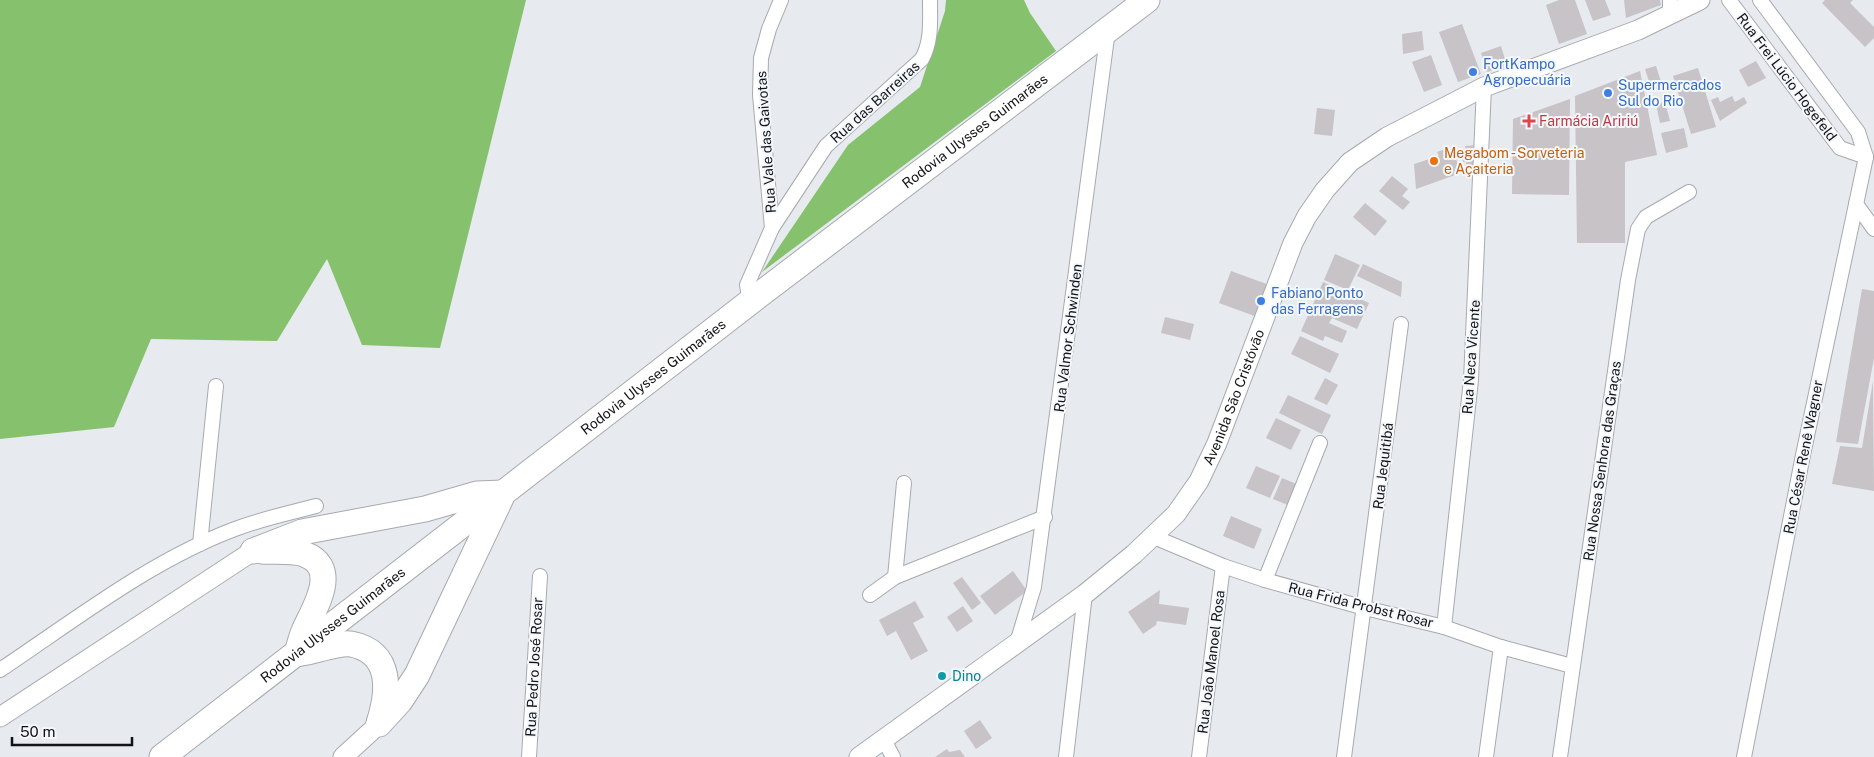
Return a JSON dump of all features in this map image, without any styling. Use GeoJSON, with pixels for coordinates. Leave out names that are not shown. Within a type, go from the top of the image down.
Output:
{"type":"FeatureCollection","features":[{"type":"Feature","properties":{"kind":"highway","name":"Rodovia Ulysses Guimarães"},"geometry":{"type":"LineString","coordinates":[[162,757],[750,302],[1109,27],[1147,0]]}},
{"type":"Feature","properties":{"kind":"highway"},"geometry":{"type":"LineString","coordinates":[[252,551],[302,532],[425,509],[477,494],[503,493],[417,675],[400,701],[379,724]]}},
{"type":"Feature","properties":{"kind":"highway"},"geometry":{"type":"LineString","coordinates":[[252,551],[304,554],[313,559],[323,575],[322,594],[304,632],[297,654],[350,643],[364,649],[376,658],[384,671],[388,686],[379,724]]}},
{"type":"Feature","properties":{"kind":"main road","name":"Avenida São Cristóvão"},"geometry":{"type":"LineString","coordinates":[[859,757],[1085,594],[1154,536],[1176,514],[1199,481],[1217,443],[1293,243],[1307,216],[1325,190],[1350,162],[1387,137],[1484,87],[1638,30],[1670,8],[1700,0]]}},
{"type":"Feature","properties":{"kind":"main road"},"geometry":{"type":"LineString","coordinates":[[0,717],[252,551]]}},
{"type":"Feature","properties":{"kind":"main road"},"geometry":{"type":"LineString","coordinates":[[343,757],[379,724]]}},
{"type":"Feature","properties":{"kind":"street","name":"Rua Vale das Gaivotas"},"geometry":{"type":"LineString","coordinates":[[772,228],[760,95],[761,58],[769,29],[781,0]]}},
{"type":"Feature","properties":{"kind":"street","name":"Rua das Barreiras"},"geometry":{"type":"LineString","coordinates":[[750,302],[747,285],[772,228],[826,146],[922,59],[928,49],[930,0]]}},
{"type":"Feature","properties":{"kind":"street","name":"Rua Frei Lúcio Hogefeld"},"geometry":{"type":"LineString","coordinates":[[1729,0],[1840,148],[1866,157]]}},
{"type":"Feature","properties":{"kind":"street","name":"Rua Frei Lúcio Hogefeld"},"geometry":{"type":"LineString","coordinates":[[1760,0],[1858,132],[1866,157]]}},
{"type":"Feature","properties":{"kind":"street","name":"Rua Valmor Schwinden"},"geometry":{"type":"LineString","coordinates":[[1015,646],[1034,587],[1045,517],[1109,27]]}},
{"type":"Feature","properties":{"kind":"street","name":"Rua Neca Vicente"},"geometry":{"type":"LineString","coordinates":[[1444,627],[1471,380],[1484,87]]}},
{"type":"Feature","properties":{"kind":"street","name":"Rua César Renê Wagner"},"geometry":{"type":"LineString","coordinates":[[1744,757],[1803,455],[1866,157]]}},
{"type":"Feature","properties":{"kind":"street","name":"Rua Nossa Senhora das Graças"},"geometry":{"type":"LineString","coordinates":[[1560,757],[1627,290],[1638,229],[1646,217],[1689,192]]}},
{"type":"Feature","properties":{"kind":"street"},"geometry":{"type":"LineString","coordinates":[[1856,204],[1874,229]]}},
{"type":"Feature","properties":{"kind":"street","name":"Rua Jequitibá"},"geometry":{"type":"LineString","coordinates":[[1344,757],[1401,324]]}},
{"type":"Feature","properties":{"kind":"street"},"geometry":{"type":"LineString","coordinates":[[200,544],[216,386]]}},
{"type":"Feature","properties":{"kind":"street"},"geometry":{"type":"LineString","coordinates":[[1265,580],[1320,443]]}},
{"type":"Feature","properties":{"kind":"street"},"geometry":{"type":"LineString","coordinates":[[895,576],[904,483]]}},
{"type":"Feature","properties":{"kind":"street"},"geometry":{"type":"LineString","coordinates":[[0,670],[126,586],[200,544],[236,528],[316,506]]}},
{"type":"Feature","properties":{"kind":"street"},"geometry":{"type":"LineString","coordinates":[[870,595],[895,576],[1045,517]]}},
{"type":"Feature","properties":{"kind":"street","name":"Rua Frida Probst Rosar"},"geometry":{"type":"LineString","coordinates":[[1154,536],[1223,566],[1265,580],[1365,608],[1444,627],[1501,647],[1572,666]]}},
{"type":"Feature","properties":{"kind":"street","name":"Rua João Manoel Rosa"},"geometry":{"type":"LineString","coordinates":[[1199,757],[1223,566]]}},
{"type":"Feature","properties":{"kind":"street","name":"Rua Pedro José Rosar"},"geometry":{"type":"LineString","coordinates":[[529,757],[540,576]]}},
{"type":"Feature","properties":{"kind":"street"},"geometry":{"type":"LineString","coordinates":[[1066,757],[1085,594]]}},
{"type":"Feature","properties":{"kind":"street"},"geometry":{"type":"LineString","coordinates":[[1486,757],[1501,647]]}},
{"type":"Feature","properties":{"kind":"street"},"geometry":{"type":"LineString","coordinates":[[884,740],[893,757]]}},
{"type":"Feature","properties":{"kind":"green space"},"geometry":{"type":"Polygon","coordinates":[[[0,0],[526,0],[440,348],[362,345],[327,259],[277,341],[151,339],[114,427],[0,439],[0,0]]]}},
{"type":"Feature","properties":{"kind":"green space"},"geometry":{"type":"Polygon","coordinates":[[[946,0],[1024,0],[1030,13],[1056,51],[762,272],[848,145],[920,87],[945,11],[946,0]]]}},
{"type":"Feature","properties":{"kind":"building"},"geometry":{"type":"Polygon","coordinates":[[[1559,0],[1575,0],[1587,34],[1559,44],[1546,5],[1559,0]]]}},
{"type":"Feature","properties":{"kind":"building"},"geometry":{"type":"Polygon","coordinates":[[[1585,0],[1605,0],[1611,15],[1593,21],[1585,0]]]}},
{"type":"Feature","properties":{"kind":"building"},"geometry":{"type":"Polygon","coordinates":[[[1624,0],[1660,0],[1661,5],[1626,18],[1624,0]]]}},
{"type":"Feature","properties":{"kind":"building"},"geometry":{"type":"Polygon","coordinates":[[[1825,0],[1853,0],[1850,3],[1874,27],[1874,38],[1865,47],[1822,3],[1825,0]]]}},
{"type":"Feature","properties":{"kind":"building"},"geometry":{"type":"Polygon","coordinates":[[[1462,24],[1481,74],[1458,82],[1439,32],[1462,24]]]}},
{"type":"Feature","properties":{"kind":"building"},"geometry":{"type":"Polygon","coordinates":[[[1422,31],[1424,50],[1403,54],[1402,34],[1422,31]]]}},
{"type":"Feature","properties":{"kind":"building"},"geometry":{"type":"Polygon","coordinates":[[[1501,46],[1507,66],[1487,72],[1481,53],[1501,46]]]}},
{"type":"Feature","properties":{"kind":"building"},"geometry":{"type":"Polygon","coordinates":[[[1431,55],[1442,85],[1424,92],[1412,62],[1431,55]]]}},
{"type":"Feature","properties":{"kind":"building"},"geometry":{"type":"Polygon","coordinates":[[[1756,61],[1766,78],[1748,87],[1739,70],[1756,61]]]}},
{"type":"Feature","properties":{"kind":"building"},"geometry":{"type":"Polygon","coordinates":[[[1656,66],[1663,88],[1652,91],[1645,69],[1656,66]]]}},
{"type":"Feature","properties":{"kind":"building"},"geometry":{"type":"Polygon","coordinates":[[[1698,68],[1716,127],[1691,134],[1673,76],[1698,68]]]}},
{"type":"Feature","properties":{"kind":"building"},"geometry":{"type":"Polygon","coordinates":[[[1640,71],[1657,155],[1625,162],[1625,243],[1577,243],[1575,96],[1640,71]]]}},
{"type":"Feature","properties":{"kind":"building"},"geometry":{"type":"Polygon","coordinates":[[[1732,96],[1735,102],[1744,97],[1747,103],[1720,121],[1711,100],[1718,97],[1720,102],[1732,96]]]}},
{"type":"Feature","properties":{"kind":"building"},"geometry":{"type":"Polygon","coordinates":[[[1570,99],[1569,195],[1512,194],[1513,119],[1570,99]]]}},
{"type":"Feature","properties":{"kind":"building"},"geometry":{"type":"Polygon","coordinates":[[[1665,102],[1670,121],[1660,123],[1656,104],[1665,102]]]}},
{"type":"Feature","properties":{"kind":"building"},"geometry":{"type":"Polygon","coordinates":[[[1317,108],[1335,110],[1332,136],[1314,134],[1317,108]]]}},
{"type":"Feature","properties":{"kind":"building"},"geometry":{"type":"Polygon","coordinates":[[[1684,128],[1688,147],[1666,153],[1661,133],[1684,128]]]}},
{"type":"Feature","properties":{"kind":"building"},"geometry":{"type":"Polygon","coordinates":[[[1477,145],[1479,167],[1467,168],[1466,162],[1463,162],[1462,153],[1466,152],[1465,146],[1477,145]]]}},
{"type":"Feature","properties":{"kind":"building"},"geometry":{"type":"Polygon","coordinates":[[[1448,148],[1449,152],[1453,151],[1461,173],[1416,189],[1414,164],[1439,156],[1437,152],[1448,148]]]}},
{"type":"Feature","properties":{"kind":"building"},"geometry":{"type":"Polygon","coordinates":[[[1392,176],[1408,189],[1402,196],[1410,202],[1403,210],[1379,191],[1392,176]]]}},
{"type":"Feature","properties":{"kind":"building"},"geometry":{"type":"Polygon","coordinates":[[[1365,203],[1387,221],[1375,236],[1353,217],[1365,203]]]}},
{"type":"Feature","properties":{"kind":"building"},"geometry":{"type":"Polygon","coordinates":[[[1335,254],[1360,265],[1348,290],[1324,280],[1335,254]]]}},
{"type":"Feature","properties":{"kind":"building"},"geometry":{"type":"Polygon","coordinates":[[[1363,264],[1402,282],[1401,297],[1357,276],[1363,264]]]}},
{"type":"Feature","properties":{"kind":"building"},"geometry":{"type":"Polygon","coordinates":[[[1231,271],[1272,286],[1260,318],[1219,303],[1231,271]]]}},
{"type":"Feature","properties":{"kind":"building"},"geometry":{"type":"Polygon","coordinates":[[[1323,282],[1369,303],[1357,329],[1332,318],[1329,323],[1347,331],[1342,343],[1325,336],[1323,341],[1301,331],[1323,282]]]}},
{"type":"Feature","properties":{"kind":"building"},"geometry":{"type":"Polygon","coordinates":[[[1862,289],[1874,291],[1874,358],[1858,444],[1836,442],[1862,289]]]}},
{"type":"Feature","properties":{"kind":"building"},"geometry":{"type":"Polygon","coordinates":[[[1165,317],[1194,324],[1190,340],[1161,333],[1165,317]]]}},
{"type":"Feature","properties":{"kind":"building"},"geometry":{"type":"Polygon","coordinates":[[[1300,336],[1339,354],[1330,373],[1291,354],[1300,336]]]}},
{"type":"Feature","properties":{"kind":"building"},"geometry":{"type":"Polygon","coordinates":[[[1325,378],[1338,385],[1327,405],[1314,399],[1325,378]]]}},
{"type":"Feature","properties":{"kind":"building"},"geometry":{"type":"Polygon","coordinates":[[[1873,381],[1874,491],[1832,484],[1840,446],[1862,448],[1873,381]]]}},
{"type":"Feature","properties":{"kind":"building"},"geometry":{"type":"Polygon","coordinates":[[[1288,395],[1331,415],[1322,434],[1279,413],[1288,395]]]}},
{"type":"Feature","properties":{"kind":"building"},"geometry":{"type":"Polygon","coordinates":[[[1276,418],[1301,430],[1291,450],[1266,438],[1276,418]]]}},
{"type":"Feature","properties":{"kind":"building"},"geometry":{"type":"Polygon","coordinates":[[[1256,466],[1280,476],[1270,498],[1246,488],[1256,466]]]}},
{"type":"Feature","properties":{"kind":"building"},"geometry":{"type":"Polygon","coordinates":[[[1282,478],[1299,485],[1290,506],[1273,499],[1282,478]]]}},
{"type":"Feature","properties":{"kind":"building"},"geometry":{"type":"Polygon","coordinates":[[[1231,516],[1262,529],[1254,549],[1223,536],[1231,516]]]}},
{"type":"Feature","properties":{"kind":"building"},"geometry":{"type":"Polygon","coordinates":[[[1013,571],[1027,591],[995,615],[980,596],[1013,571]]]}},
{"type":"Feature","properties":{"kind":"building"},"geometry":{"type":"Polygon","coordinates":[[[962,577],[981,603],[972,610],[953,583],[962,577]]]}},
{"type":"Feature","properties":{"kind":"building"},"geometry":{"type":"Polygon","coordinates":[[[1160,590],[1159,604],[1189,608],[1186,625],[1157,621],[1156,625],[1143,634],[1128,612],[1160,590]]]}},
{"type":"Feature","properties":{"kind":"building"},"geometry":{"type":"Polygon","coordinates":[[[915,601],[924,617],[913,623],[928,651],[911,660],[896,631],[887,636],[879,620],[915,601]]]}},
{"type":"Feature","properties":{"kind":"building"},"geometry":{"type":"Polygon","coordinates":[[[963,606],[973,621],[957,632],[947,617],[963,606]]]}},
{"type":"Feature","properties":{"kind":"building"},"geometry":{"type":"Polygon","coordinates":[[[980,720],[992,738],[976,749],[964,731],[980,720]]]}},
{"type":"Feature","properties":{"kind":"building"},"geometry":{"type":"Polygon","coordinates":[[[947,749],[949,752],[960,750],[965,757],[935,757],[947,749]]]}},
{"type":"Feature","properties":{"kind":"place","name":"FortKampo Agropecuária"},"geometry":{"type":"Point","coordinates":[1473,72]}},
{"type":"Feature","properties":{"kind":"place","name":"Supermercados Sul do Rio"},"geometry":{"type":"Point","coordinates":[1608,93]}},
{"type":"Feature","properties":{"kind":"place","name":"Farmácia Aririú"},"geometry":{"type":"Point","coordinates":[1529,121]}},
{"type":"Feature","properties":{"kind":"place","name":"Megabom - Sorveteria e Açaiteria"},"geometry":{"type":"Point","coordinates":[1434,161]}},
{"type":"Feature","properties":{"kind":"place","name":"Fabiano Ponto das Ferragens"},"geometry":{"type":"Point","coordinates":[1261,301]}},
{"type":"Feature","properties":{"kind":"place","name":"Dino"},"geometry":{"type":"Point","coordinates":[942,676]}}]}
